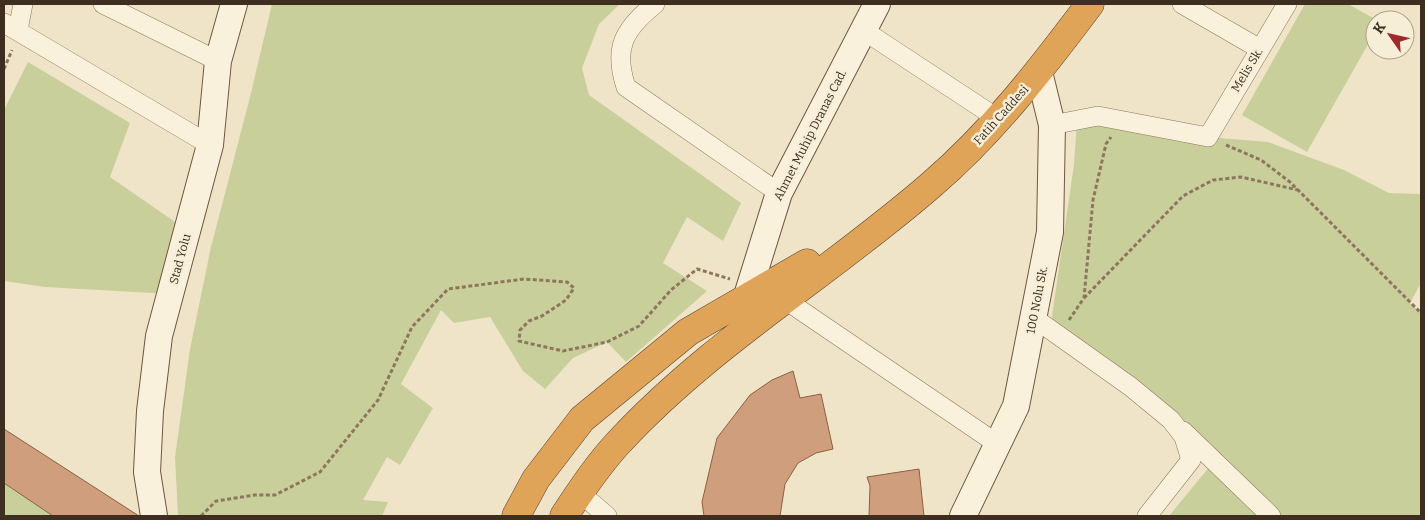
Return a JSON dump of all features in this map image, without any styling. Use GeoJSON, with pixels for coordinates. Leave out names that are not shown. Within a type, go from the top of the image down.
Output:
{"type":"FeatureCollection","features":[{"type":"Feature","properties":{"kind":"highway","name":"Fatih Caddesi"},"geometry":{"type":"LineString","coordinates":[[897,212],[931,185],[1000,120],[1090,4]]}},
{"type":"Feature","properties":{"kind":"highway"},"geometry":{"type":"LineString","coordinates":[[516,516],[536,479],[582,419],[688,332],[897,212]]}},
{"type":"Feature","properties":{"kind":"highway"},"geometry":{"type":"LineString","coordinates":[[564,516],[579,492],[619,441],[694,369],[897,212]]}},
{"type":"Feature","properties":{"kind":"street"},"geometry":{"type":"LineString","coordinates":[[23,4],[11,27],[210,145]]}},
{"type":"Feature","properties":{"kind":"street"},"geometry":{"type":"LineString","coordinates":[[103,4],[218,61]]}},
{"type":"Feature","properties":{"kind":"street","name":"Stad Yolu"},"geometry":{"type":"LineString","coordinates":[[154,516],[147,472],[150,412],[159,336],[210,145],[218,61],[234,4]]}},
{"type":"Feature","properties":{"kind":"street"},"geometry":{"type":"LineString","coordinates":[[655,4],[641,15],[620,47],[620,68],[626,88],[779,193]]}},
{"type":"Feature","properties":{"kind":"street","name":"Ahmet Muhip Dranas Cad."},"geometry":{"type":"LineString","coordinates":[[746,299],[779,193],[877,4]]}},
{"type":"Feature","properties":{"kind":"street"},"geometry":{"type":"LineString","coordinates":[[1182,4],[1260,49]]}},
{"type":"Feature","properties":{"kind":"street","name":"Melis Sk."},"geometry":{"type":"LineString","coordinates":[[1208,137],[1287,4]]}},
{"type":"Feature","properties":{"kind":"street"},"geometry":{"type":"LineString","coordinates":[[863,30],[1000,120]]}},
{"type":"Feature","properties":{"kind":"street","name":"100 Nolu Sk."},"geometry":{"type":"LineString","coordinates":[[963,516],[999,445],[1016,406],[1050,232],[1052,125],[1038,72]]}},
{"type":"Feature","properties":{"kind":"street"},"geometry":{"type":"LineString","coordinates":[[1052,125],[1098,116],[1122,119],[1208,137]]}},
{"type":"Feature","properties":{"kind":"street"},"geometry":{"type":"LineString","coordinates":[[784,299],[999,445]]}},
{"type":"Feature","properties":{"kind":"street"},"geometry":{"type":"LineString","coordinates":[[1034,318],[1131,387],[1171,420],[1271,516]]}},
{"type":"Feature","properties":{"kind":"street"},"geometry":{"type":"LineString","coordinates":[[1147,516],[1191,460],[1184,437],[1171,420]]}},
{"type":"Feature","properties":{"kind":"street"},"geometry":{"type":"LineString","coordinates":[[579,492],[607,516]]}},
{"type":"Feature","properties":{"kind":"path"},"geometry":{"type":"LineString","coordinates":[[1084,298],[1093,200],[1106,144],[1122,119]]}},
{"type":"Feature","properties":{"kind":"path"},"geometry":{"type":"LineString","coordinates":[[1208,137],[1261,160],[1299,191],[1421,313]]}},
{"type":"Feature","properties":{"kind":"path"},"geometry":{"type":"LineString","coordinates":[[1058,335],[1084,298],[1183,196],[1213,180],[1241,177],[1299,191]]}},
{"type":"Feature","properties":{"kind":"path"},"geometry":{"type":"LineString","coordinates":[[201,516],[216,501],[255,495],[275,496],[320,472],[378,400],[412,327],[448,289],[524,279],[567,282],[574,288],[566,300],[542,316],[529,321],[520,330],[519,341],[563,351],[607,342],[638,326],[671,290],[697,269],[730,278],[746,299]]}},
{"type":"Feature","properties":{"kind":"green space"},"geometry":{"type":"Polygon","coordinates":[[[272,4],[620,4],[599,24],[582,68],[589,95],[741,203],[723,241],[687,217],[663,263],[707,291],[626,362],[607,342],[573,358],[545,389],[523,371],[490,317],[454,323],[441,310],[401,384],[433,408],[400,465],[387,457],[363,500],[388,502],[382,516],[178,516],[175,457],[190,349],[211,247],[272,4]]]}},
{"type":"Feature","properties":{"kind":"green space"},"geometry":{"type":"Polygon","coordinates":[[[1305,4],[1348,4],[1365,13],[1365,50],[1307,152],[1242,115],[1305,4]]]}},
{"type":"Feature","properties":{"kind":"green space"},"geometry":{"type":"Polygon","coordinates":[[[28,62],[130,123],[110,177],[181,226],[170,294],[45,287],[4,281],[4,110],[28,62]]]}},
{"type":"Feature","properties":{"kind":"green space"},"geometry":{"type":"Polygon","coordinates":[[[1077,120],[1208,137],[1268,142],[1344,170],[1389,193],[1421,194],[1421,283],[1410,303],[1421,313],[1421,516],[1169,516],[1215,460],[1050,330],[1074,164],[1077,120]]]}},
{"type":"Feature","properties":{"kind":"green space"},"geometry":{"type":"Polygon","coordinates":[[[4,483],[53,516],[4,516],[4,483]]]}},
{"type":"Feature","properties":{"kind":"building"},"geometry":{"type":"Polygon","coordinates":[[[793,371],[800,398],[821,394],[833,449],[816,453],[798,463],[785,484],[780,516],[704,516],[702,502],[717,438],[750,395],[772,380],[793,371]]]}},
{"type":"Feature","properties":{"kind":"building"},"geometry":{"type":"Polygon","coordinates":[[[4,429],[139,516],[53,516],[4,483],[4,429]]]}},
{"type":"Feature","properties":{"kind":"building"},"geometry":{"type":"Polygon","coordinates":[[[919,469],[924,516],[869,516],[870,486],[867,477],[919,469]]]}}]}
